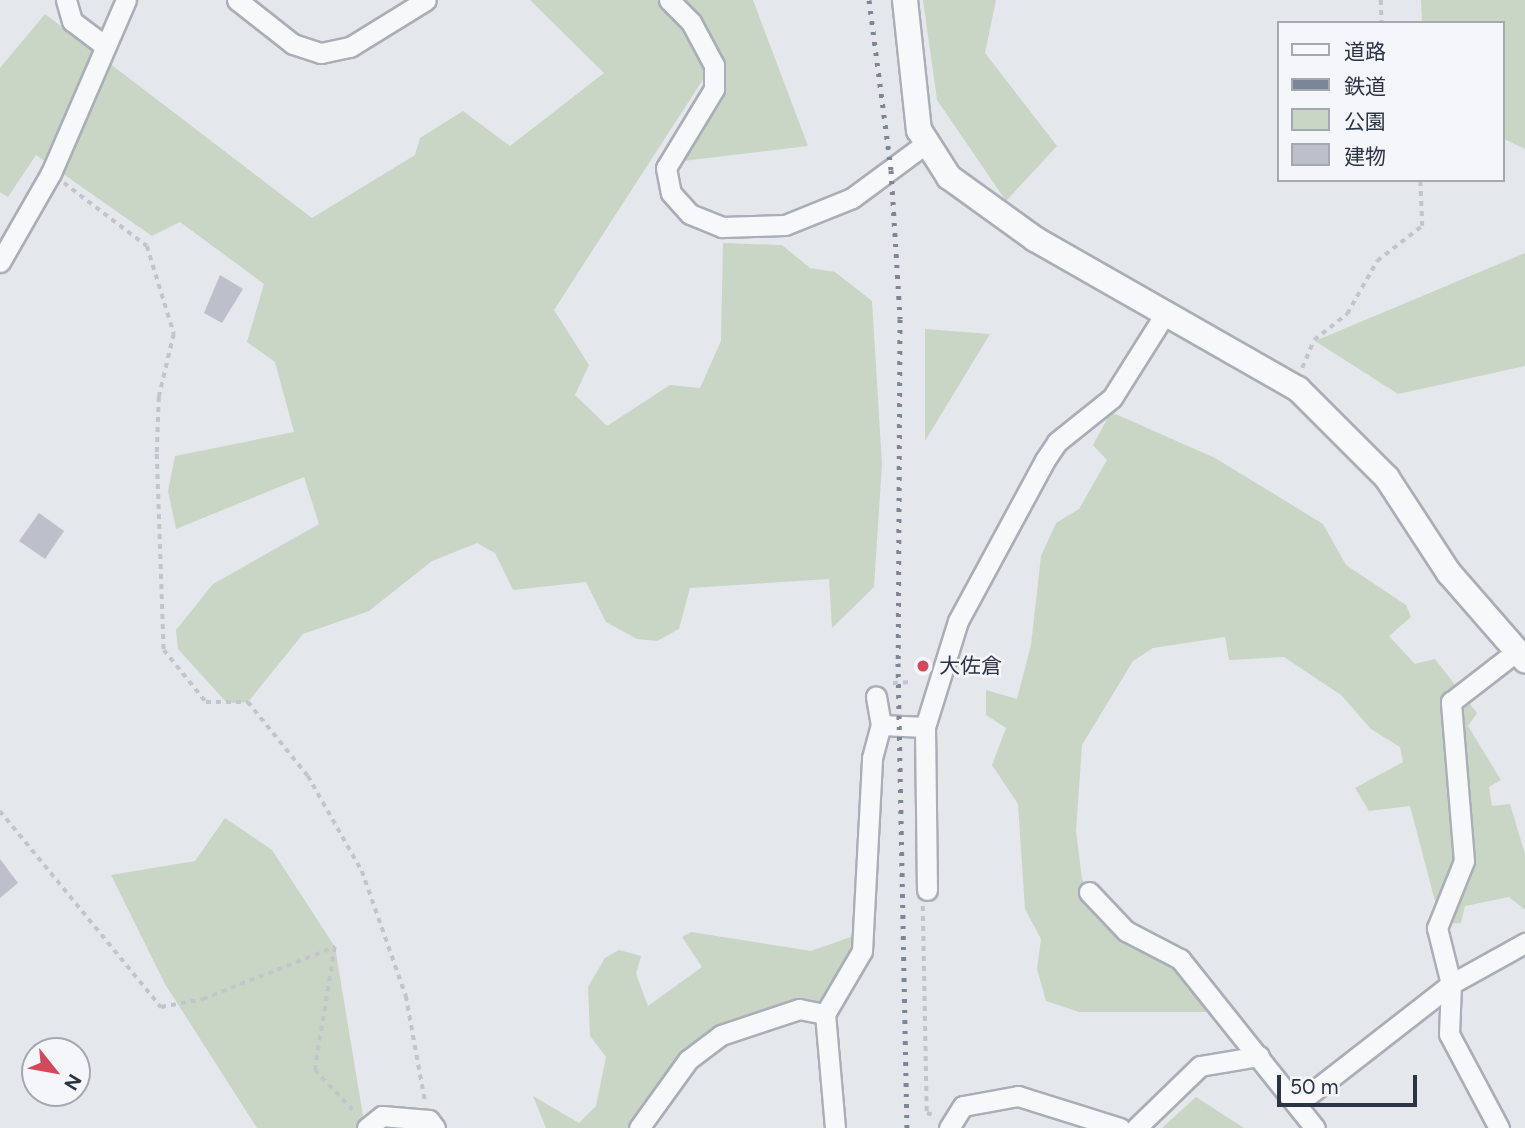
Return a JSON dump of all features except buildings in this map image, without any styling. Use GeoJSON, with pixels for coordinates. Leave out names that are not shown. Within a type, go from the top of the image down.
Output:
{"type":"FeatureCollection","features":[{"type":"Feature","properties":{"kind":"street"},"geometry":{"type":"LineString","coordinates":[[66,0],[72,22],[104,45]]}},
{"type":"Feature","properties":{"kind":"street"},"geometry":{"type":"LineString","coordinates":[[0,262],[51,173],[104,45],[126,0]]}},
{"type":"Feature","properties":{"kind":"street"},"geometry":{"type":"LineString","coordinates":[[237,0],[293,44],[321,53],[350,47],[425,0]]}},
{"type":"Feature","properties":{"kind":"street"},"geometry":{"type":"LineString","coordinates":[[669,0],[691,22],[715,65],[714,89],[666,168],[671,193],[690,214],[722,227],[785,225],[852,198],[924,145]]}},
{"type":"Feature","properties":{"kind":"street"},"geometry":{"type":"LineString","coordinates":[[905,0],[924,145],[949,177],[988,208],[1165,314],[1294,386],[1387,478],[1449,573],[1521,656],[1450,706],[1464,861],[1437,928],[1451,984],[1449,1034],[1499,1128]]}},
{"type":"Feature","properties":{"kind":"street"},"geometry":{"type":"LineString","coordinates":[[925,888],[925,727],[958,621],[1057,442],[1112,398],[1165,314]]}},
{"type":"Feature","properties":{"kind":"street"},"geometry":{"type":"LineString","coordinates":[[835,1128],[825,1014],[862,951],[870,892],[872,758],[881,725],[885,691]]}},
{"type":"Feature","properties":{"kind":"street"},"geometry":{"type":"LineString","coordinates":[[881,725],[925,727]]}},
{"type":"Feature","properties":{"kind":"street"},"geometry":{"type":"LineString","coordinates":[[1089,892],[1126,931],[1180,959],[1315,1128]]}},
{"type":"Feature","properties":{"kind":"street"},"geometry":{"type":"LineString","coordinates":[[1297,1104],[1451,984],[1525,943]]}},
{"type":"Feature","properties":{"kind":"street"},"geometry":{"type":"LineString","coordinates":[[639,1128],[701,1048],[799,1009],[825,1014]]}},
{"type":"Feature","properties":{"kind":"street"},"geometry":{"type":"LineString","coordinates":[[1136,1128],[1200,1066],[1259,1056]]}},
{"type":"Feature","properties":{"kind":"street"},"geometry":{"type":"LineString","coordinates":[[950,1124],[979,1099],[1018,1096],[1120,1128]]}},
{"type":"Feature","properties":{"kind":"street"},"geometry":{"type":"LineString","coordinates":[[367,1127],[382,1116],[432,1124]]}},
{"type":"Feature","properties":{"kind":"path"},"geometry":{"type":"LineString","coordinates":[[1381,0],[1382,21]]}},
{"type":"Feature","properties":{"kind":"path"},"geometry":{"type":"LineString","coordinates":[[51,173],[147,246],[162,278],[174,334],[159,397],[157,454],[164,650],[206,702],[248,702],[308,776],[362,871],[406,996],[432,1124]]}},
{"type":"Feature","properties":{"kind":"path"},"geometry":{"type":"LineString","coordinates":[[1294,386],[1314,340],[1347,314],[1377,261],[1422,226],[1420,182]]}},
{"type":"Feature","properties":{"kind":"path"},"geometry":{"type":"LineString","coordinates":[[885,691],[914,682]]}},
{"type":"Feature","properties":{"kind":"path"},"geometry":{"type":"LineString","coordinates":[[0,811],[161,1007],[204,999],[335,947],[315,1070],[367,1127]]}},
{"type":"Feature","properties":{"kind":"path"},"geometry":{"type":"LineString","coordinates":[[925,888],[927,1113],[950,1124]]}},
{"type":"Feature","properties":{"kind":"green space"},"geometry":{"type":"Polygon","coordinates":[[[530,0],[662,0],[676,10],[711,67],[554,310],[589,365],[575,395],[607,426],[670,385],[700,388],[721,341],[723,243],[782,245],[810,268],[835,272],[872,301],[882,464],[874,587],[832,628],[829,579],[690,588],[679,629],[657,641],[637,639],[606,622],[586,582],[513,590],[495,553],[477,543],[432,561],[369,611],[303,634],[248,702],[227,703],[178,649],[176,630],[213,584],[319,524],[304,477],[176,529],[168,491],[175,456],[294,432],[275,362],[247,342],[264,284],[180,222],[152,236],[36,155],[8,197],[0,192],[0,68],[45,14],[312,218],[415,155],[420,138],[463,111],[510,146],[604,73],[530,0]]]}},
{"type":"Feature","properties":{"kind":"green space"},"geometry":{"type":"Polygon","coordinates":[[[675,0],[753,0],[808,146],[683,161],[724,98],[717,61],[675,0]]]}},
{"type":"Feature","properties":{"kind":"green space"},"geometry":{"type":"Polygon","coordinates":[[[923,0],[996,0],[985,53],[1057,146],[1006,201],[937,100],[923,0]]]}},
{"type":"Feature","properties":{"kind":"green space"},"geometry":{"type":"Polygon","coordinates":[[[1421,0],[1525,0],[1525,149],[1504,139],[1504,21],[1422,21],[1421,0]]]}},
{"type":"Feature","properties":{"kind":"green space"},"geometry":{"type":"Polygon","coordinates":[[[1525,253],[1525,366],[1398,394],[1315,341],[1525,253]]]}},
{"type":"Feature","properties":{"kind":"green space"},"geometry":{"type":"Polygon","coordinates":[[[925,329],[990,334],[925,441],[925,329]]]}},
{"type":"Feature","properties":{"kind":"green space"},"geometry":{"type":"Polygon","coordinates":[[[1111,412],[1215,458],[1323,524],[1346,565],[1406,605],[1411,617],[1389,636],[1415,664],[1435,659],[1477,713],[1468,726],[1501,780],[1489,787],[1492,806],[1510,804],[1525,854],[1525,910],[1509,897],[1465,906],[1461,923],[1441,924],[1410,806],[1369,811],[1355,788],[1403,762],[1400,747],[1371,729],[1341,695],[1284,657],[1229,660],[1225,637],[1153,648],[1133,661],[1082,745],[1076,831],[1082,879],[1098,906],[1176,963],[1207,1012],[1079,1012],[1046,1001],[1037,969],[1041,939],[1025,909],[1018,804],[992,765],[1006,728],[986,715],[986,690],[1017,699],[1031,645],[1041,556],[1056,523],[1079,509],[1107,460],[1093,445],[1111,412]]]}},
{"type":"Feature","properties":{"kind":"green space"},"geometry":{"type":"Polygon","coordinates":[[[225,818],[272,850],[335,947],[365,1128],[257,1128],[165,984],[111,875],[195,861],[225,818]]]}},
{"type":"Feature","properties":{"kind":"green space"},"geometry":{"type":"Polygon","coordinates":[[[691,932],[811,951],[859,934],[858,950],[828,999],[734,1025],[632,1128],[546,1128],[533,1096],[579,1123],[596,1106],[606,1057],[590,1036],[588,987],[605,958],[619,950],[641,956],[636,974],[648,1006],[702,967],[682,937],[691,932]]]}},
{"type":"Feature","properties":{"kind":"green space"},"geometry":{"type":"Polygon","coordinates":[[[1196,1097],[1244,1128],[1162,1128],[1196,1097]]]}},
{"type":"Feature","properties":{"kind":"railway"},"geometry":{"type":"LineString","coordinates":[[869,0],[891,170],[900,319],[898,663],[907,1128]]}},
{"type":"Feature","properties":{"kind":"place","name":"大佐倉"},"geometry":{"type":"Point","coordinates":[923,666]}}]}
